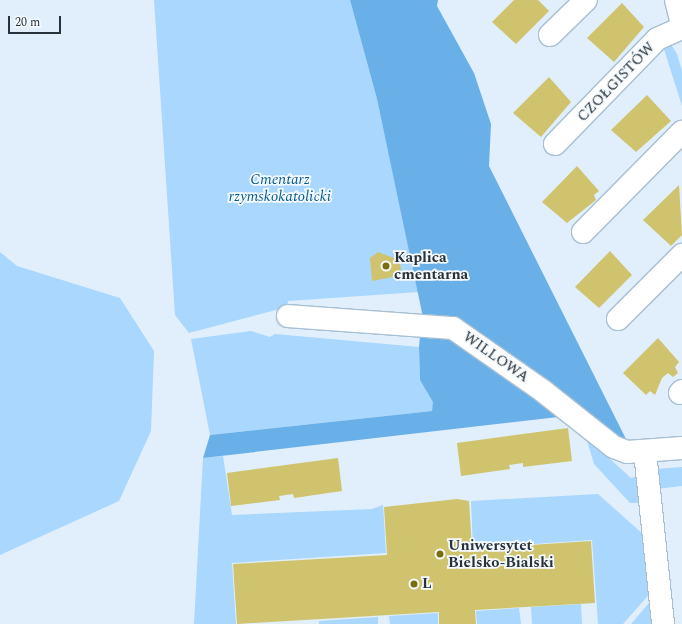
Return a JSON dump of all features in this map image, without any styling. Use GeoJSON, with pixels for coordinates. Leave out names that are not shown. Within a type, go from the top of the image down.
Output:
{"type":"FeatureCollection","features":[{"type":"Feature","properties":{"kind":"street"},"geometry":{"type":"LineString","coordinates":[[550,35],[586,0]]}},
{"type":"Feature","properties":{"kind":"street"},"geometry":{"type":"LineString","coordinates":[[676,0],[682,24]]}},
{"type":"Feature","properties":{"kind":"street","name":"CZOŁGISTÓW"},"geometry":{"type":"LineString","coordinates":[[555,144],[657,39],[682,28]]}},
{"type":"Feature","properties":{"kind":"street"},"geometry":{"type":"LineString","coordinates":[[583,232],[682,132]]}},
{"type":"Feature","properties":{"kind":"street"},"geometry":{"type":"LineString","coordinates":[[618,319],[682,255]]}},
{"type":"Feature","properties":{"kind":"street","name":"WILLOWA"},"geometry":{"type":"LineString","coordinates":[[288,316],[453,328],[543,391],[614,448],[645,452],[682,448]]}},
{"type":"Feature","properties":{"kind":"street"},"geometry":{"type":"LineString","coordinates":[[645,452],[663,624]]}},
{"type":"Feature","properties":{"kind":"green space","name":"Cmentarz rzymskokatolicki"},"geometry":{"type":"Polygon","coordinates":[[[154,0],[350,0],[377,99],[419,292],[288,301],[287,307],[189,333],[175,315],[154,0]]]}},
{"type":"Feature","properties":{"kind":"green space"},"geometry":{"type":"Polygon","coordinates":[[[663,46],[672,46],[677,54],[682,71],[682,106],[663,46]]]}},
{"type":"Feature","properties":{"kind":"green space"},"geometry":{"type":"Polygon","coordinates":[[[0,252],[17,266],[120,298],[154,351],[151,431],[119,501],[0,555],[0,252]]]}},
{"type":"Feature","properties":{"kind":"green space"},"geometry":{"type":"Polygon","coordinates":[[[251,331],[270,337],[275,334],[419,347],[420,380],[434,402],[432,411],[210,435],[191,339],[251,331]]]}},
{"type":"Feature","properties":{"kind":"green space"},"geometry":{"type":"Polygon","coordinates":[[[586,437],[611,452],[610,459],[631,478],[641,476],[638,503],[630,503],[594,464],[586,437]]]}},
{"type":"Feature","properties":{"kind":"green space"},"geometry":{"type":"Polygon","coordinates":[[[223,456],[232,515],[372,509],[383,505],[386,553],[232,563],[236,624],[194,624],[203,458],[223,456]]]}},
{"type":"Feature","properties":{"kind":"green space"},"geometry":{"type":"Polygon","coordinates":[[[682,467],[682,486],[656,489],[656,469],[682,467]]]}},
{"type":"Feature","properties":{"kind":"green space"},"geometry":{"type":"Polygon","coordinates":[[[598,494],[644,535],[653,590],[623,624],[598,624],[592,540],[473,548],[471,501],[598,494]]]}},
{"type":"Feature","properties":{"kind":"green space"},"geometry":{"type":"Polygon","coordinates":[[[654,597],[657,624],[631,624],[654,597]]]}},
{"type":"Feature","properties":{"kind":"green space"},"geometry":{"type":"Polygon","coordinates":[[[581,604],[582,624],[532,624],[531,607],[581,604]]]}},
{"type":"Feature","properties":{"kind":"green space"},"geometry":{"type":"Polygon","coordinates":[[[519,608],[521,624],[477,624],[476,611],[519,608]]]}},
{"type":"Feature","properties":{"kind":"green space"},"geometry":{"type":"Polygon","coordinates":[[[438,613],[438,624],[390,624],[389,616],[438,613]]]}},
{"type":"Feature","properties":{"kind":"green space"},"geometry":{"type":"Polygon","coordinates":[[[378,617],[378,624],[319,624],[319,621],[378,617]]]}},
{"type":"Feature","properties":{"kind":"shaded area"},"geometry":{"type":"Polygon","coordinates":[[[350,0],[438,0],[437,6],[474,73],[491,124],[489,166],[629,445],[424,322],[377,99],[350,0]]]}},
{"type":"Feature","properties":{"kind":"shaded area"},"geometry":{"type":"Polygon","coordinates":[[[440,330],[567,416],[203,458],[210,435],[432,411],[433,402],[420,380],[420,335],[440,330]]]}},
{"type":"Feature","properties":{"kind":"building"},"geometry":{"type":"Polygon","coordinates":[[[514,0],[538,0],[549,11],[516,44],[492,22],[514,0]]]}},
{"type":"Feature","properties":{"kind":"building"},"geometry":{"type":"Polygon","coordinates":[[[622,3],[644,27],[614,62],[587,38],[622,3]]]}},
{"type":"Feature","properties":{"kind":"building"},"geometry":{"type":"Polygon","coordinates":[[[549,77],[571,102],[541,137],[513,113],[549,77]]]}},
{"type":"Feature","properties":{"kind":"building"},"geometry":{"type":"Polygon","coordinates":[[[647,95],[671,121],[636,152],[611,130],[647,95]]]}},
{"type":"Feature","properties":{"kind":"building"},"geometry":{"type":"Polygon","coordinates":[[[577,166],[599,191],[594,195],[596,200],[567,223],[542,202],[577,166]]]}},
{"type":"Feature","properties":{"kind":"building"},"geometry":{"type":"Polygon","coordinates":[[[679,185],[682,235],[671,246],[643,220],[679,185]]]}},
{"type":"Feature","properties":{"kind":"building"},"geometry":{"type":"Polygon","coordinates":[[[610,251],[632,275],[599,308],[575,287],[610,251]]]}},
{"type":"Feature","properties":{"kind":"building","name":"Kaplica cmentarna"},"geometry":{"type":"Polygon","coordinates":[[[378,252],[399,260],[401,269],[398,276],[372,281],[370,258],[378,252]]]}},
{"type":"Feature","properties":{"kind":"building"},"geometry":{"type":"Polygon","coordinates":[[[658,338],[679,362],[675,367],[678,373],[673,377],[668,373],[662,378],[655,395],[650,391],[646,395],[623,373],[658,338]]]}},
{"type":"Feature","properties":{"kind":"building"},"geometry":{"type":"Polygon","coordinates":[[[568,428],[572,461],[523,467],[523,463],[509,465],[510,469],[461,476],[457,443],[568,428]]]}},
{"type":"Feature","properties":{"kind":"building"},"geometry":{"type":"Polygon","coordinates":[[[338,458],[342,491],[294,498],[293,494],[279,496],[280,500],[231,506],[227,473],[338,458]]]}},
{"type":"Feature","properties":{"kind":"building","name":"L"},"geometry":{"type":"Polygon","coordinates":[[[457,499],[469,501],[472,549],[591,541],[595,603],[475,610],[476,624],[439,624],[439,612],[237,624],[233,564],[387,555],[384,507],[457,499]]]}},
{"type":"Feature","properties":{"kind":"place","name":"Kaplica cmentarna"},"geometry":{"type":"Point","coordinates":[386,266]}},
{"type":"Feature","properties":{"kind":"place","name":"Uniwersytet Bielsko-Bialski"},"geometry":{"type":"Point","coordinates":[440,554]}},
{"type":"Feature","properties":{"kind":"place","name":"L"},"geometry":{"type":"Point","coordinates":[414,584]}}]}
